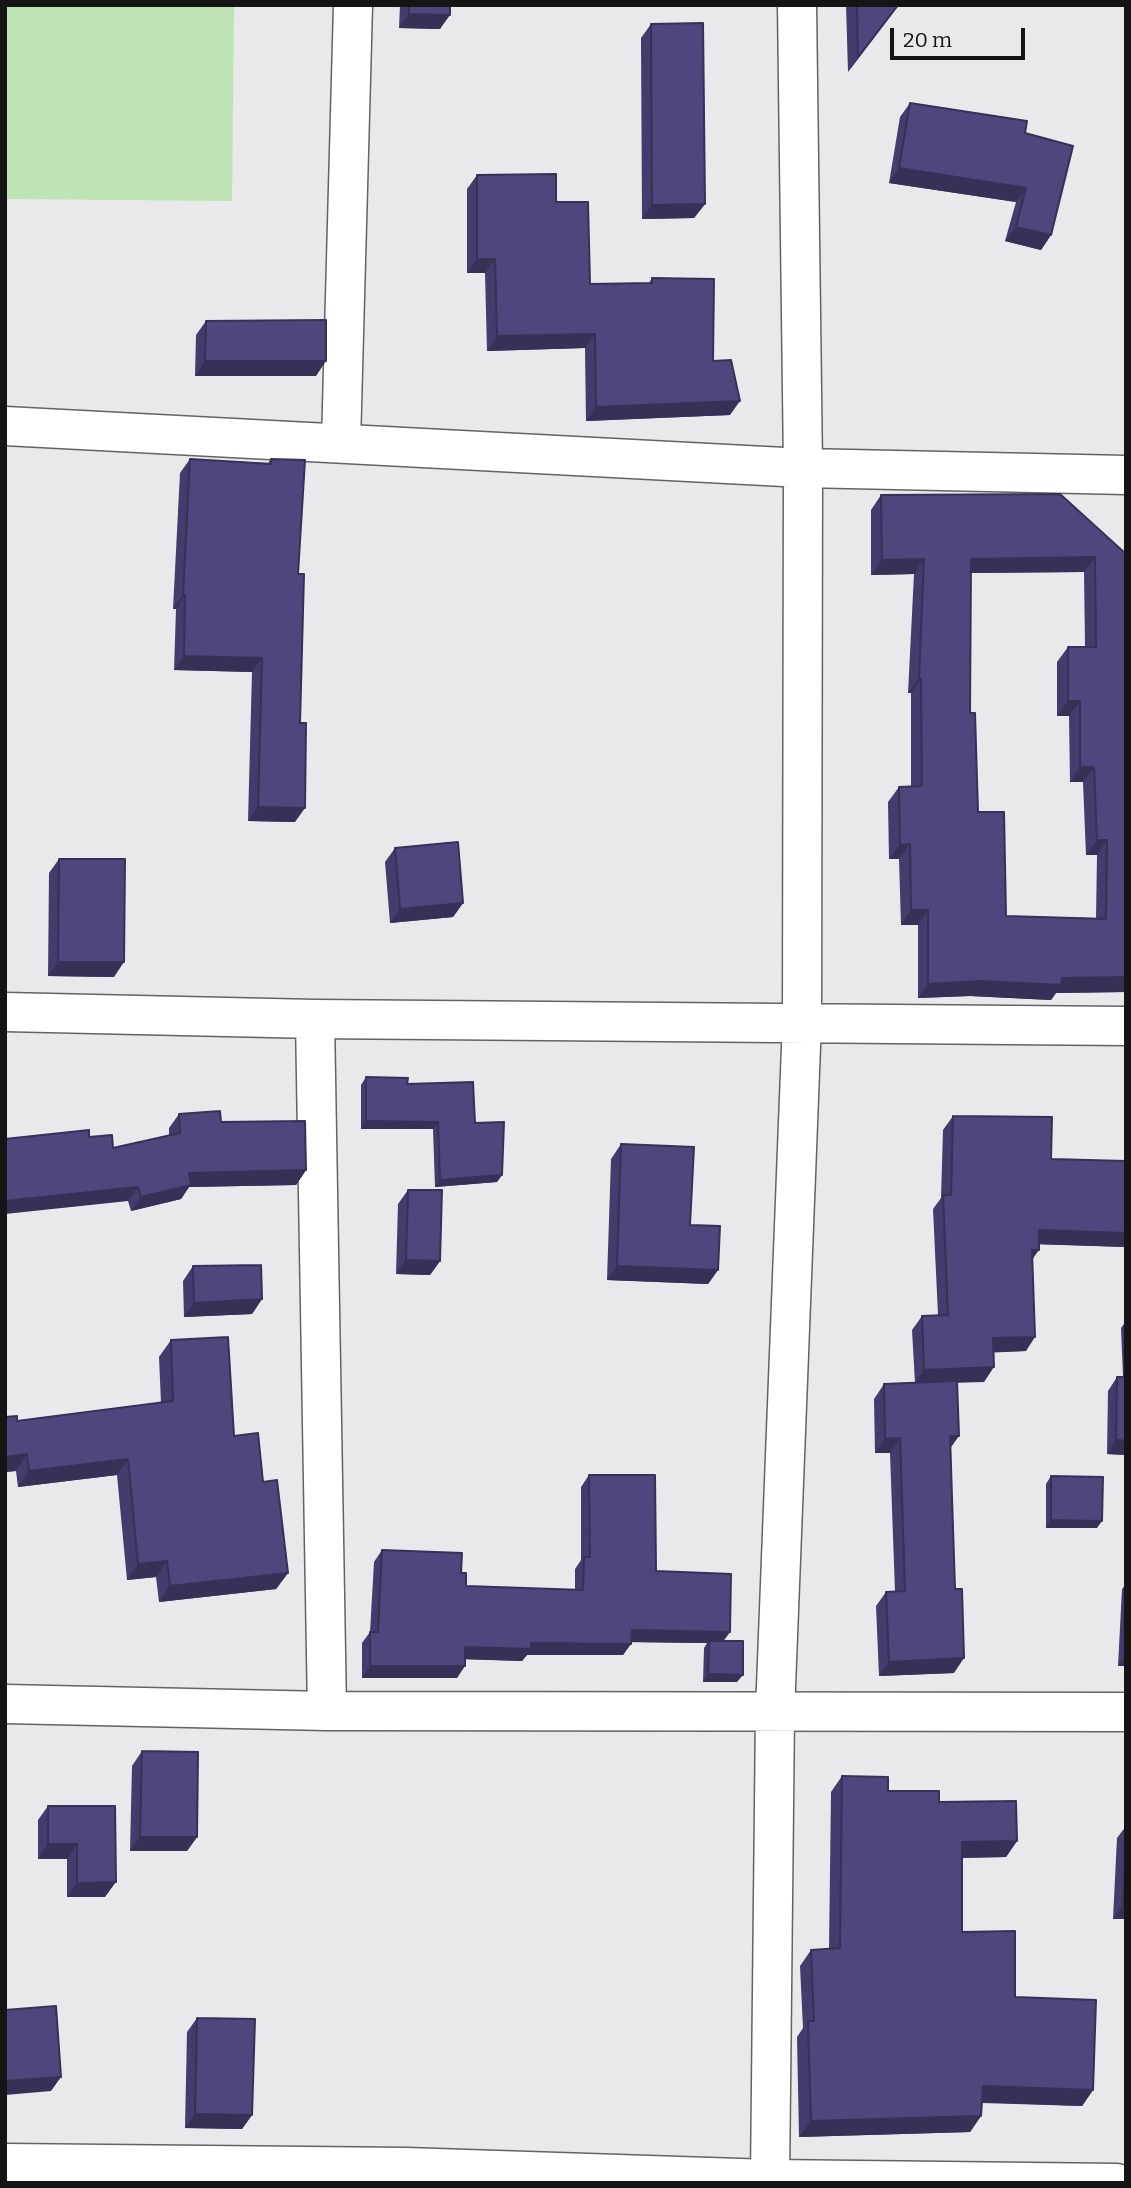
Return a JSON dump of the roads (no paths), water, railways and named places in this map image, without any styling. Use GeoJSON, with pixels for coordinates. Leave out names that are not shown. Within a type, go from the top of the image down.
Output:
{"type":"FeatureCollection","features":[{"type":"Feature","properties":{"kind":"street"},"geometry":{"type":"LineString","coordinates":[[341,443],[353,5]]}},
{"type":"Feature","properties":{"kind":"street"},"geometry":{"type":"LineString","coordinates":[[770,2179],[775,1712],[802,1021],[803,468],[797,5]]}},
{"type":"Feature","properties":{"kind":"street"},"geometry":{"type":"LineString","coordinates":[[5,426],[803,468],[1126,475]]}},
{"type":"Feature","properties":{"kind":"street"},"geometry":{"type":"LineString","coordinates":[[5,1012],[315,1019],[802,1021],[1126,1026]]}},
{"type":"Feature","properties":{"kind":"street"},"geometry":{"type":"LineString","coordinates":[[315,1019],[327,1711]]}},
{"type":"Feature","properties":{"kind":"street"},"geometry":{"type":"LineString","coordinates":[[5,1704],[327,1711],[1126,1713]]}},
{"type":"Feature","properties":{"kind":"street"},"geometry":{"type":"LineString","coordinates":[[5,2162],[407,2175],[1117,2183]]}}]}
